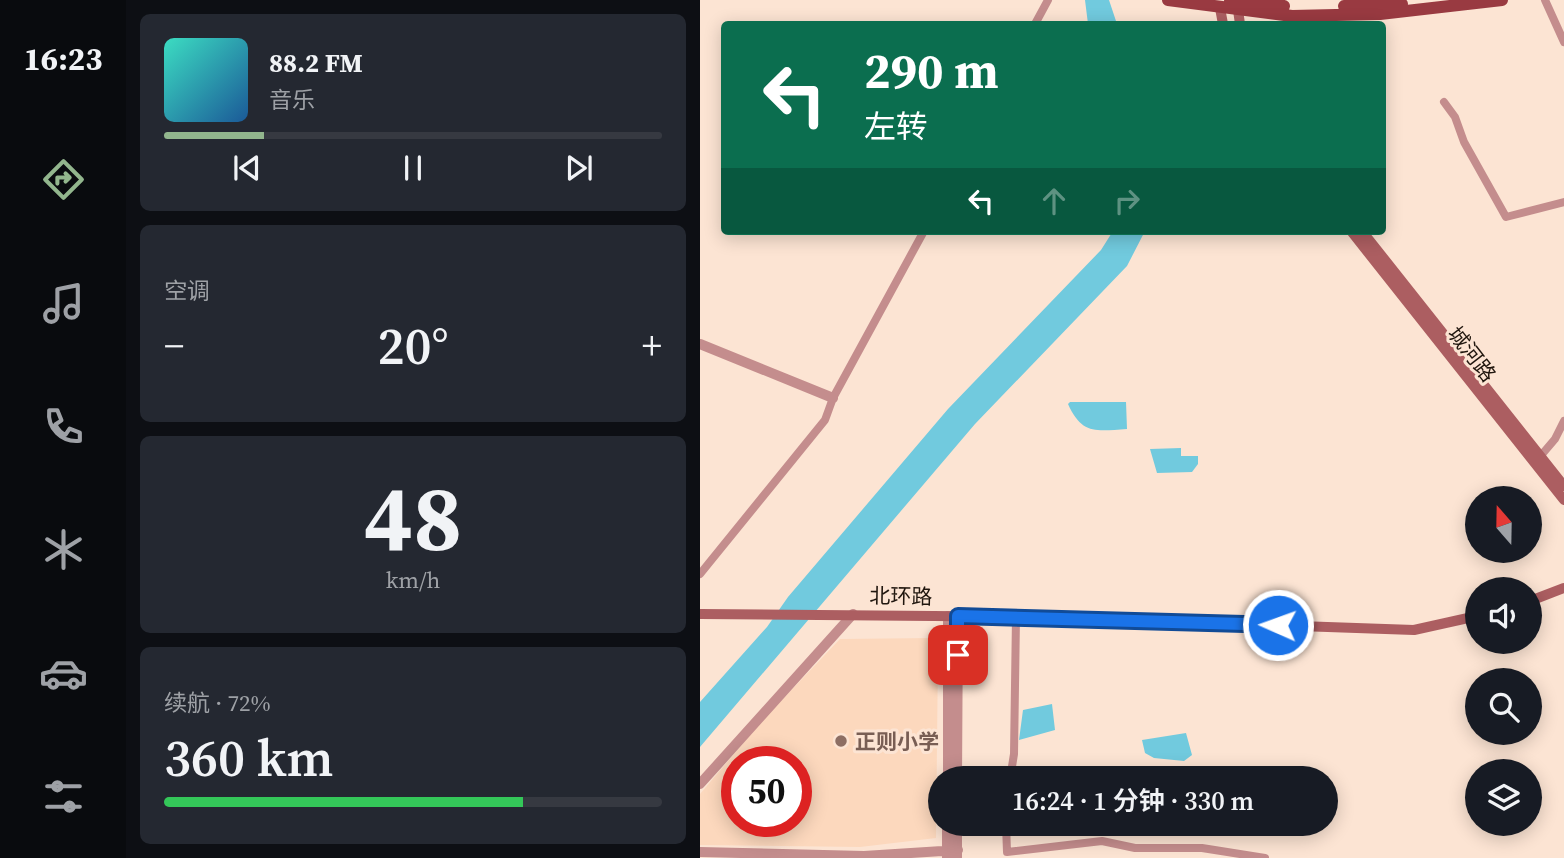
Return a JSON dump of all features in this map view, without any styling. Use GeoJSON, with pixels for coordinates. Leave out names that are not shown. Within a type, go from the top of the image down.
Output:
{"type":"FeatureCollection","features":[{"type":"Feature","properties":{"kind":"main road"},"geometry":{"type":"LineString","coordinates":[[1168,0],[1292,16],[1380,14],[1502,0]]}},
{"type":"Feature","properties":{"kind":"main road"},"geometry":{"type":"LineString","coordinates":[[1229,6],[1292,7],[1448,0]]}},
{"type":"Feature","properties":{"kind":"main road"},"geometry":{"type":"LineString","coordinates":[[1229,6],[1238,21]]}},
{"type":"Feature","properties":{"kind":"main road","name":"城河路"},"geometry":{"type":"LineString","coordinates":[[1354,235],[1537,461],[1564,486]]}},
{"type":"Feature","properties":{"kind":"main road","name":"城河路"},"geometry":{"type":"LineString","coordinates":[[1365,235],[1564,500]]}},
{"type":"Feature","properties":{"kind":"main road"},"geometry":{"type":"LineString","coordinates":[[1542,596],[1564,588]]}},
{"type":"Feature","properties":{"kind":"main road","name":"北环路"},"geometry":{"type":"LineString","coordinates":[[700,614],[1016,617],[1414,630],[1465,619]]}},
{"type":"Feature","properties":{"kind":"street"},"geometry":{"type":"LineString","coordinates":[[1037,21],[1048,0]]}},
{"type":"Feature","properties":{"kind":"street"},"geometry":{"type":"LineString","coordinates":[[1545,0],[1564,42]]}},
{"type":"Feature","properties":{"kind":"street"},"geometry":{"type":"LineString","coordinates":[[1444,102],[1455,117],[1464,142],[1506,217],[1564,202]]}},
{"type":"Feature","properties":{"kind":"street"},"geometry":{"type":"LineString","coordinates":[[700,574],[812,440],[922,235]]}},
{"type":"Feature","properties":{"kind":"street"},"geometry":{"type":"LineString","coordinates":[[700,344],[833,398]]}},
{"type":"Feature","properties":{"kind":"street"},"geometry":{"type":"LineString","coordinates":[[1537,461],[1555,439],[1564,421]]}},
{"type":"Feature","properties":{"kind":"street"},"geometry":{"type":"LineString","coordinates":[[700,784],[853,614]]}},
{"type":"Feature","properties":{"kind":"street"},"geometry":{"type":"LineString","coordinates":[[948,766],[953,616]]}},
{"type":"Feature","properties":{"kind":"street"},"geometry":{"type":"LineString","coordinates":[[953,616],[957,766]]}},
{"type":"Feature","properties":{"kind":"street"},"geometry":{"type":"LineString","coordinates":[[1012,766],[1016,617]]}},
{"type":"Feature","properties":{"kind":"street"},"geometry":{"type":"LineString","coordinates":[[949,836],[952,854]]}},
{"type":"Feature","properties":{"kind":"street"},"geometry":{"type":"LineString","coordinates":[[952,854],[955,836]]}},
{"type":"Feature","properties":{"kind":"street"},"geometry":{"type":"LineString","coordinates":[[1006,836],[1007,852],[1102,841],[1135,848],[1202,848],[1265,858]]}},
{"type":"Feature","properties":{"kind":"street"},"geometry":{"type":"LineString","coordinates":[[700,852],[864,856],[952,854]]}},
{"type":"Feature","properties":{"kind":"shaded area","name":"正则小学"},"geometry":{"type":"Polygon","coordinates":[[[933,638],[938,651],[937,766],[928,766],[928,836],[936,838],[860,847],[700,845],[700,794],[721,769],[721,837],[812,837],[812,746],[741,746],[840,639],[933,638]]]}},
{"type":"Feature","properties":{"kind":"water"},"geometry":{"type":"Polygon","coordinates":[[[1085,0],[1109,0],[1116,21],[1088,21],[1085,0]]]}},
{"type":"Feature","properties":{"kind":"water"},"geometry":{"type":"Polygon","coordinates":[[[1110,235],[1143,235],[1127,266],[975,424],[700,747],[700,702],[767,627],[788,597],[948,409],[1101,250],[1110,235]]]}},
{"type":"Feature","properties":{"kind":"water"},"geometry":{"type":"Polygon","coordinates":[[[1126,402],[1127,429],[1091,429],[1073,414],[1068,404],[1126,402]]]}},
{"type":"Feature","properties":{"kind":"water"},"geometry":{"type":"Polygon","coordinates":[[[1181,448],[1181,456],[1198,456],[1198,464],[1192,472],[1157,473],[1150,449],[1181,448]]]}},
{"type":"Feature","properties":{"kind":"water"},"geometry":{"type":"Polygon","coordinates":[[[1052,704],[1055,730],[1019,740],[1023,710],[1052,704]]]}},
{"type":"Feature","properties":{"kind":"water"},"geometry":{"type":"Polygon","coordinates":[[[1186,733],[1192,755],[1184,761],[1154,758],[1145,753],[1142,740],[1186,733]]]}},
{"type":"Feature","properties":{"kind":"place","name":"正则小学"},"geometry":{"type":"Point","coordinates":[841,741]}},
{"type":"Feature","properties":{"kind":"route"},"geometry":{"type":"LineString","coordinates":[[958,655],[958,616],[1278,625]]}}]}
